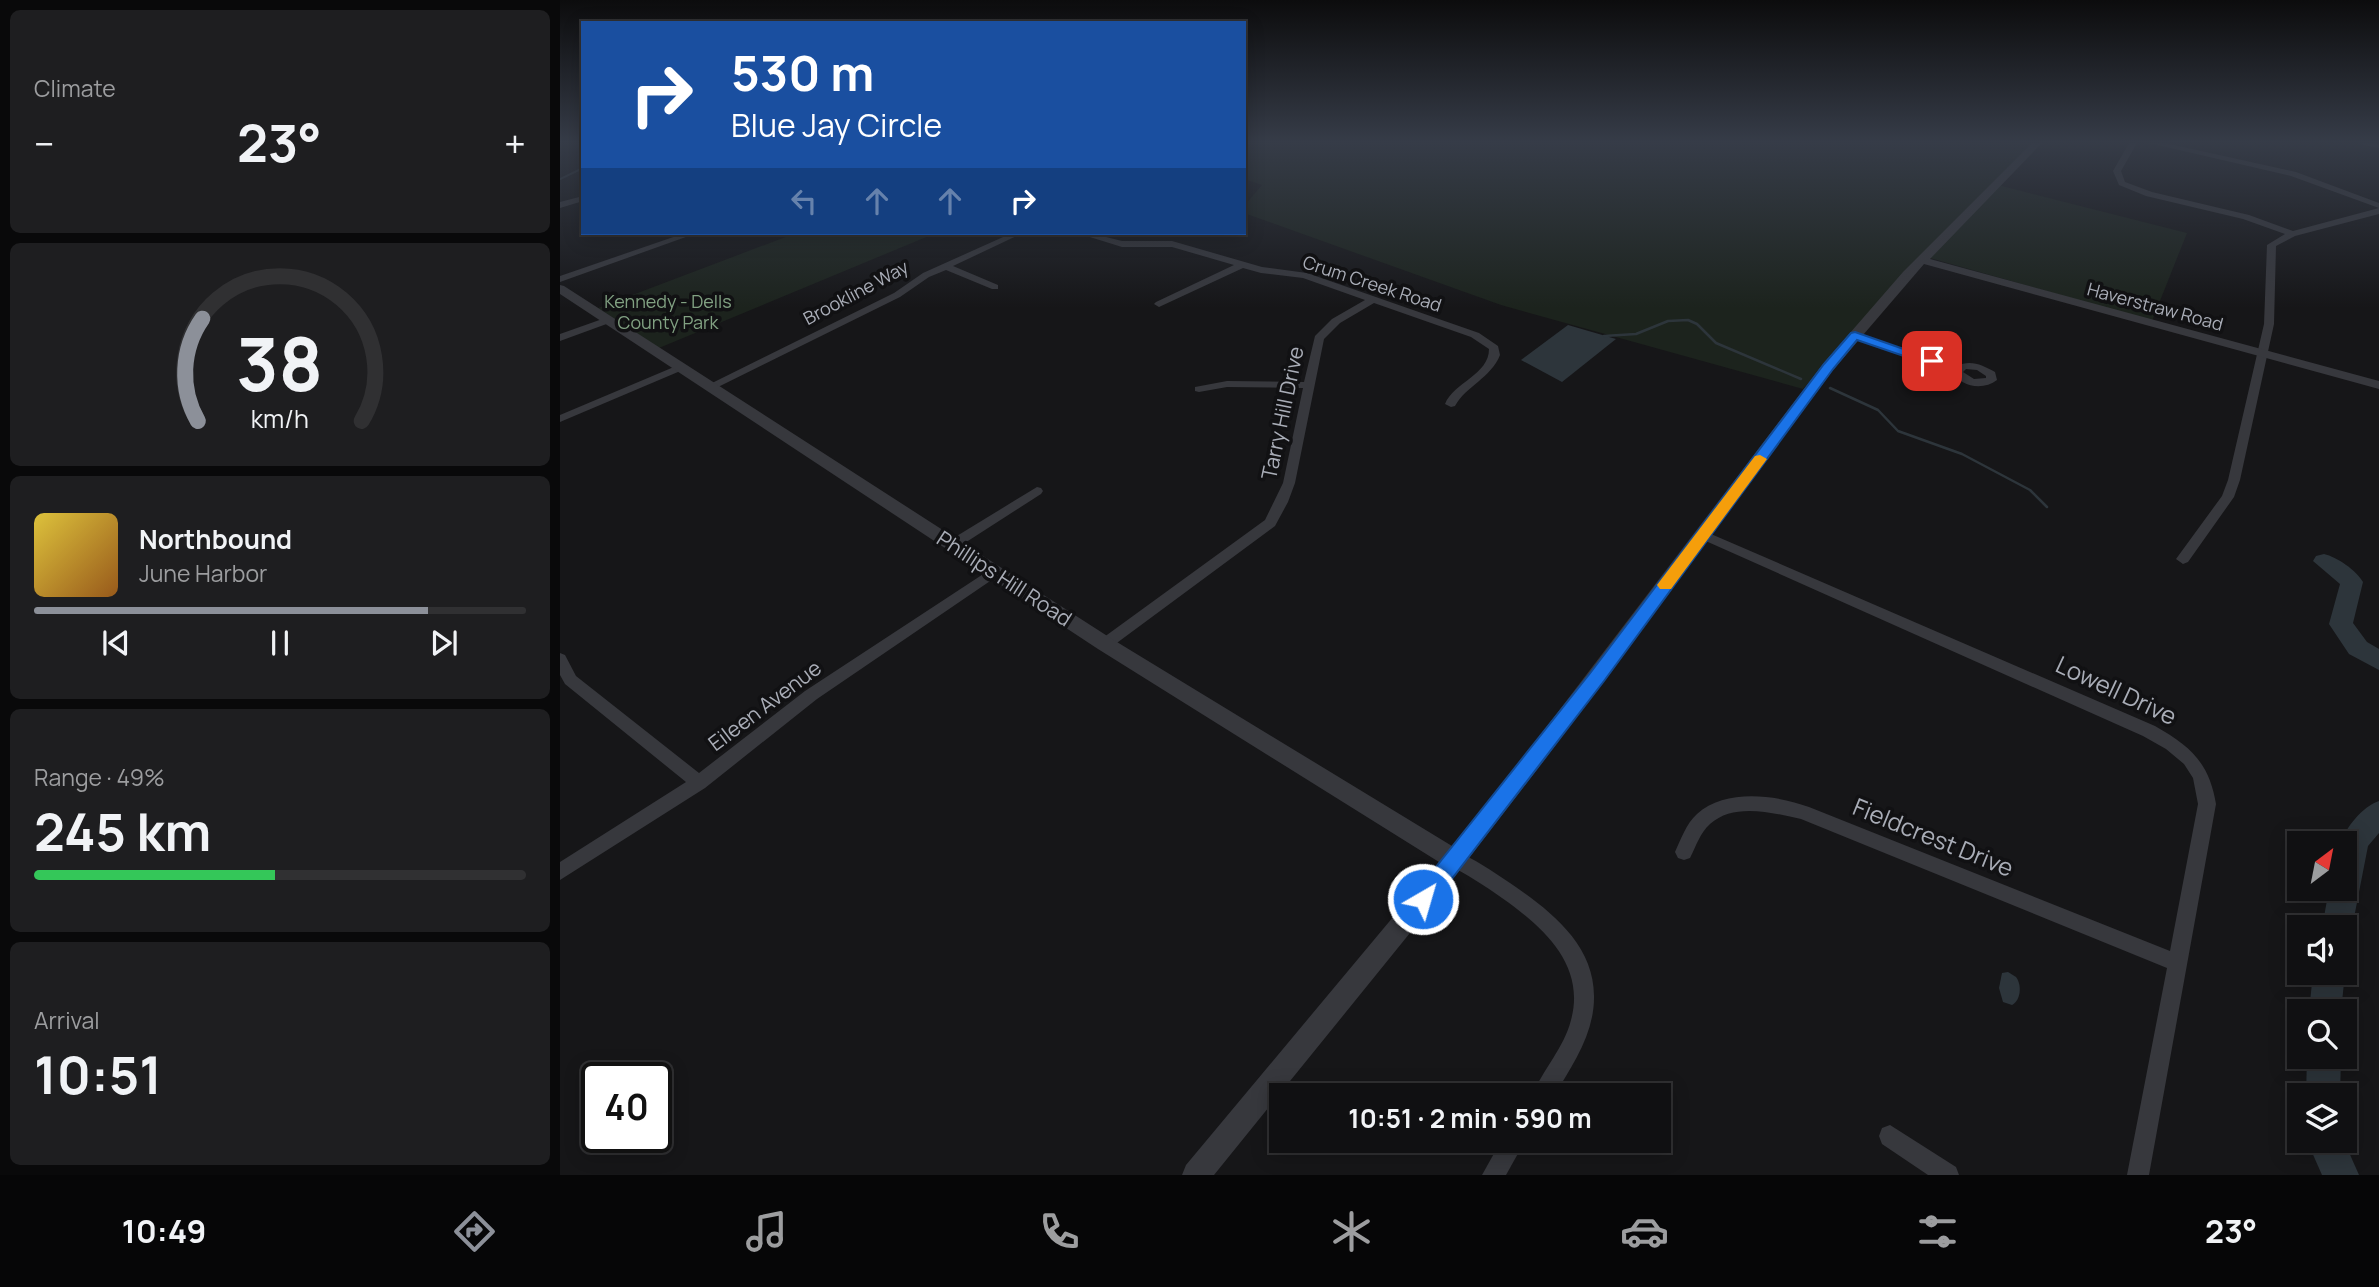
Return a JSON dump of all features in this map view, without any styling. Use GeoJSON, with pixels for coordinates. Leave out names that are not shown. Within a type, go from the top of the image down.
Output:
{"type":"FeatureCollection","features":[{"type":"Feature","properties":{"kind":"street"},"geometry":{"type":"LineString","coordinates":[[1196,1175],[1454,859],[1598,677],[1828,367],[1907,275],[1984,198]]}},
{"type":"Feature","properties":{"kind":"street"},"geometry":{"type":"LineString","coordinates":[[2165,198],[2246,217],[2292,234]]}},
{"type":"Feature","properties":{"kind":"street"},"geometry":{"type":"LineString","coordinates":[[2352,198],[2379,209]]}},
{"type":"Feature","properties":{"kind":"street"},"geometry":{"type":"LineString","coordinates":[[560,205],[581,199]]}},
{"type":"Feature","properties":{"kind":"street"},"geometry":{"type":"LineString","coordinates":[[2183,559],[2231,489],[2269,324],[2272,245],[2292,234],[2379,209]]}},
{"type":"Feature","properties":{"kind":"street"},"geometry":{"type":"LineString","coordinates":[[560,279],[687,235]]}},
{"type":"Feature","properties":{"kind":"street","name":"Brookline Way"},"geometry":{"type":"LineString","coordinates":[[710,387],[897,295],[926,275],[1015,235]]}},
{"type":"Feature","properties":{"kind":"street","name":"Crum Creek Road"},"geometry":{"type":"LineString","coordinates":[[1088,235],[1122,244],[1181,246],[1242,265],[1304,275],[1475,335],[1494,348],[1495,355],[1492,363],[1460,389],[1451,404]]}},
{"type":"Feature","properties":{"kind":"street","name":"Haverstraw Road"},"geometry":{"type":"LineString","coordinates":[[1922,260],[2379,386]]}},
{"type":"Feature","properties":{"kind":"street"},"geometry":{"type":"LineString","coordinates":[[1159,304],[1242,265]]}},
{"type":"Feature","properties":{"kind":"street"},"geometry":{"type":"LineString","coordinates":[[945,266],[995,287]]}},
{"type":"Feature","properties":{"kind":"street"},"geometry":{"type":"LineString","coordinates":[[1907,275],[1927,268],[1965,272]]}},
{"type":"Feature","properties":{"kind":"street","name":"Phillips Hill Road"},"geometry":{"type":"LineString","coordinates":[[560,289],[1105,644],[1454,859]]}},
{"type":"Feature","properties":{"kind":"street","name":"Tarry Hill Drive"},"geometry":{"type":"LineString","coordinates":[[1105,644],[1270,523],[1289,483],[1319,338],[1336,321],[1373,299]]}},
{"type":"Feature","properties":{"kind":"street"},"geometry":{"type":"LineString","coordinates":[[560,338],[608,320]]}},
{"type":"Feature","properties":{"kind":"street"},"geometry":{"type":"LineString","coordinates":[[1855,336],[1957,369]]}},
{"type":"Feature","properties":{"kind":"street"},"geometry":{"type":"LineString","coordinates":[[560,419],[681,367]]}},
{"type":"Feature","properties":{"kind":"street"},"geometry":{"type":"LineString","coordinates":[[1199,389],[1227,384],[1309,385]]}},
{"type":"Feature","properties":{"kind":"street"},"geometry":{"type":"LineString","coordinates":[[951,545],[1037,491]]}},
{"type":"Feature","properties":{"kind":"street","name":"Lowell Drive"},"geometry":{"type":"LineString","coordinates":[[1704,535],[2149,731],[2175,745],[2195,763],[2206,784],[2207,804],[2138,1175]]}},
{"type":"Feature","properties":{"kind":"street","name":"Eileen Avenue"},"geometry":{"type":"LineString","coordinates":[[560,872],[699,783],[811,695],[994,572]]}},
{"type":"Feature","properties":{"kind":"street"},"geometry":{"type":"LineString","coordinates":[[560,659],[570,680],[699,783]]}},
{"type":"Feature","properties":{"kind":"street","name":"Fieldcrest Drive"},"geometry":{"type":"LineString","coordinates":[[1684,852],[1690,832],[1702,818],[1716,810],[1744,805],[1774,806],[1803,812],[2179,964]]}},
{"type":"Feature","properties":{"kind":"street"},"geometry":{"type":"LineString","coordinates":[[1454,859],[1481,873],[1552,924],[1568,943],[1578,962],[1584,997],[1580,1024],[1570,1050],[1550,1083]]}},
{"type":"Feature","properties":{"kind":"street"},"geometry":{"type":"LineString","coordinates":[[1890,1136],[1948,1175]]}},
{"type":"Feature","properties":{"kind":"street"},"geometry":{"type":"LineString","coordinates":[[1493,1175],[1507,1153]]}},
{"type":"Feature","properties":{"kind":"green space"},"geometry":{"type":"Polygon","coordinates":[[[1251,198],[1981,198],[1803,389],[1501,305],[1246,214],[1246,204],[1251,198]]]}},
{"type":"Feature","properties":{"kind":"green space"},"geometry":{"type":"Polygon","coordinates":[[[1986,198],[2049,198],[2187,233],[2152,321],[1930,258],[1986,198]]]}},
{"type":"Feature","properties":{"kind":"green space","name":"Kennedy - Dells County Park"},"geometry":{"type":"Polygon","coordinates":[[[791,235],[931,235],[659,348],[598,308],[791,235]]]}},
{"type":"Feature","properties":{"kind":"shaded area"},"geometry":{"type":"Polygon","coordinates":[[[1568,325],[1616,339],[1562,382],[1521,360],[1568,325]]]}},
{"type":"Feature","properties":{"kind":"shaded area"},"geometry":{"type":"Polygon","coordinates":[[[2008,972],[2016,977],[2020,988],[2019,996],[2012,1005],[2003,1002],[1999,988],[2002,973],[2008,972]]]}},
{"type":"Feature","properties":{"kind":"waterway"},"geometry":{"type":"LineString","coordinates":[[1604,336],[1636,334],[1668,321],[1688,320],[1697,324],[1716,343],[1801,379]]}},
{"type":"Feature","properties":{"kind":"waterway"},"geometry":{"type":"LineString","coordinates":[[1830,388],[1878,410],[1898,431],[1962,454],[2030,490],[2047,507]]}},
{"type":"Feature","properties":{"kind":"waterway"},"geometry":{"type":"LineString","coordinates":[[2324,561],[2352,582],[2341,624],[2358,648],[2379,661]]}},
{"type":"Feature","properties":{"kind":"waterway"},"geometry":{"type":"LineString","coordinates":[[2357,839],[2379,813]]}},
{"type":"Feature","properties":{"kind":"waterway"},"geometry":{"type":"LineString","coordinates":[[2339,915],[2342,901]]}},
{"type":"Feature","properties":{"kind":"waterway"},"geometry":{"type":"LineString","coordinates":[[2326,999],[2328,985]]}},
{"type":"Feature","properties":{"kind":"waterway"},"geometry":{"type":"LineString","coordinates":[[2323,1083],[2324,1069]]}},
{"type":"Feature","properties":{"kind":"waterway"},"geometry":{"type":"LineString","coordinates":[[2331,1153],[2341,1175]]}},
{"type":"Feature","properties":{"kind":"slow traffic"},"geometry":{"type":"LineString","coordinates":[[1665,585],[1760,459]]}},
{"type":"Feature","properties":{"kind":"route"},"geometry":{"type":"LineString","coordinates":[[1423,899],[1598,677],[1828,367],[1855,336],[1932,361]]}}]}
